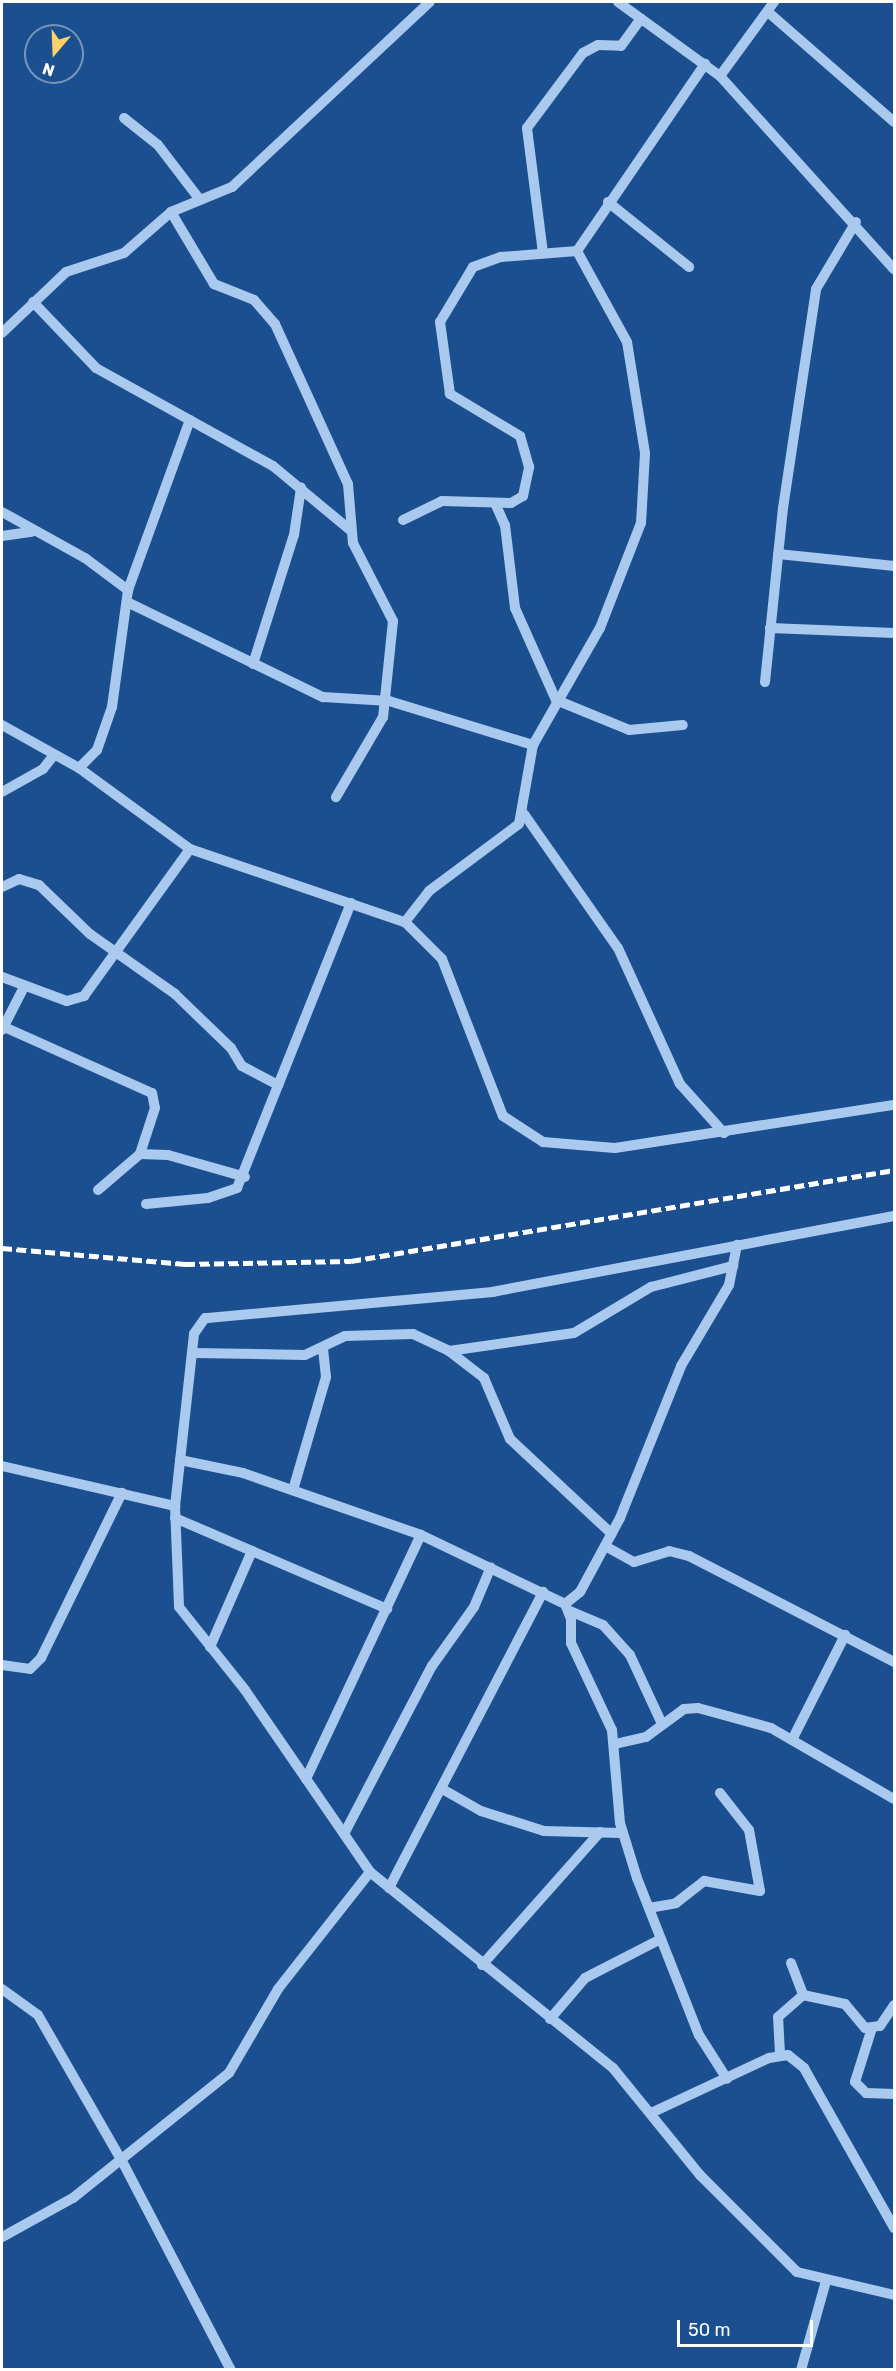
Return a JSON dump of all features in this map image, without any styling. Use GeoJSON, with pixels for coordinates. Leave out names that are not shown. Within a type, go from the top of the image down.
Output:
{"type":"FeatureCollection","features":[{"type":"Feature","properties":{"kind":"street"},"geometry":{"type":"LineString","coordinates":[[2,333],[66,272],[124,253],[171,212],[232,188],[430,2]]}},
{"type":"Feature","properties":{"kind":"street"},"geometry":{"type":"LineString","coordinates":[[618,2],[720,76],[856,222],[894,269]]}},
{"type":"Feature","properties":{"kind":"street"},"geometry":{"type":"LineString","coordinates":[[720,76],[771,7],[894,122]]}},
{"type":"Feature","properties":{"kind":"street"},"geometry":{"type":"LineString","coordinates":[[543,253],[527,128],[583,53],[598,45],[621,46],[641,18]]}},
{"type":"Feature","properties":{"kind":"street"},"geometry":{"type":"LineString","coordinates":[[577,251],[608,202],[705,63]]}},
{"type":"Feature","properties":{"kind":"street"},"geometry":{"type":"LineString","coordinates":[[124,117],[158,145],[200,200]]}},
{"type":"Feature","properties":{"kind":"street"},"geometry":{"type":"LineString","coordinates":[[608,202],[689,267]]}},
{"type":"Feature","properties":{"kind":"street"},"geometry":{"type":"LineString","coordinates":[[171,212],[214,284],[250,298],[275,324],[348,484],[350,530],[395,628],[389,700],[336,797]]}},
{"type":"Feature","properties":{"kind":"street"},"geometry":{"type":"LineString","coordinates":[[765,682],[778,554],[816,289],[856,222]]}},
{"type":"Feature","properties":{"kind":"street"},"geometry":{"type":"LineString","coordinates":[[403,520],[442,501],[495,503],[523,496],[529,467],[525,446],[515,429],[465,406],[450,394],[440,322],[473,267],[495,258],[577,251]]}},
{"type":"Feature","properties":{"kind":"street"},"geometry":{"type":"LineString","coordinates":[[405,922],[429,891],[504,837],[524,814],[533,745],[556,700],[600,628],[644,509],[645,453],[627,342],[577,251]]}},
{"type":"Feature","properties":{"kind":"street"},"geometry":{"type":"LineString","coordinates":[[33,302],[96,368],[151,393],[190,420],[301,488],[350,530]]}},
{"type":"Feature","properties":{"kind":"street"},"geometry":{"type":"LineString","coordinates":[[79,768],[97,750],[112,706],[128,596],[190,420]]}},
{"type":"Feature","properties":{"kind":"street"},"geometry":{"type":"LineString","coordinates":[[253,664],[294,535],[301,488]]}},
{"type":"Feature","properties":{"kind":"street"},"geometry":{"type":"LineString","coordinates":[[495,503],[505,525],[515,608],[556,700],[629,730],[683,724]]}},
{"type":"Feature","properties":{"kind":"street"},"geometry":{"type":"LineString","coordinates":[[2,512],[32,531],[85,558],[128,596],[253,664],[323,697],[389,700],[533,745]]}},
{"type":"Feature","properties":{"kind":"street"},"geometry":{"type":"LineString","coordinates":[[2,536],[32,531]]}},
{"type":"Feature","properties":{"kind":"street"},"geometry":{"type":"LineString","coordinates":[[778,554],[894,566]]}},
{"type":"Feature","properties":{"kind":"street"},"geometry":{"type":"LineString","coordinates":[[770,628],[894,633]]}},
{"type":"Feature","properties":{"kind":"street"},"geometry":{"type":"LineString","coordinates":[[2,725],[79,768],[190,849],[405,922],[442,959],[503,1116],[513,1126],[548,1144],[606,1148],[724,1133],[894,1105]]}},
{"type":"Feature","properties":{"kind":"street"},"geometry":{"type":"LineString","coordinates":[[2,792],[43,769],[54,755]]}},
{"type":"Feature","properties":{"kind":"street"},"geometry":{"type":"LineString","coordinates":[[524,814],[618,948],[680,1084],[724,1133]]}},
{"type":"Feature","properties":{"kind":"street"},"geometry":{"type":"LineString","coordinates":[[2,977],[24,987],[77,1000],[190,849]]}},
{"type":"Feature","properties":{"kind":"street"},"geometry":{"type":"LineString","coordinates":[[2,887],[29,880],[90,934],[117,949],[175,994],[231,1048],[242,1066],[278,1085]]}},
{"type":"Feature","properties":{"kind":"street"},"geometry":{"type":"LineString","coordinates":[[146,1204],[228,1193],[244,1177],[351,903]]}},
{"type":"Feature","properties":{"kind":"street"},"geometry":{"type":"LineString","coordinates":[[24,987],[2,1028],[152,1093],[155,1108],[140,1154],[98,1190]]}},
{"type":"Feature","properties":{"kind":"street"},"geometry":{"type":"LineString","coordinates":[[140,1154],[168,1155],[244,1177]]}},
{"type":"Feature","properties":{"kind":"street"},"geometry":{"type":"LineString","coordinates":[[894,1216],[493,1292],[215,1314],[198,1325],[192,1353],[175,1512],[179,1607],[306,1779],[370,1872],[482,1965],[613,2068],[700,2175],[789,2265],[826,2281],[894,2295]]}},
{"type":"Feature","properties":{"kind":"street"},"geometry":{"type":"LineString","coordinates":[[727,2079],[699,2034],[621,1833],[615,1744],[602,1700],[571,1643],[567,1607],[580,1592],[612,1534],[681,1366],[724,1295],[737,1245]]}},
{"type":"Feature","properties":{"kind":"street"},"geometry":{"type":"LineString","coordinates":[[449,1351],[574,1333],[651,1287],[733,1266]]}},
{"type":"Feature","properties":{"kind":"street"},"geometry":{"type":"LineString","coordinates":[[192,1353],[305,1355],[323,1350],[345,1336],[398,1330],[449,1351],[490,1387],[510,1439],[612,1534]]}},
{"type":"Feature","properties":{"kind":"street"},"geometry":{"type":"LineString","coordinates":[[293,1490],[326,1377],[323,1350]]}},
{"type":"Feature","properties":{"kind":"street"},"geometry":{"type":"LineString","coordinates":[[180,1460],[293,1490],[421,1536],[543,1592],[603,1625],[630,1655],[662,1724]]}},
{"type":"Feature","properties":{"kind":"street"},"geometry":{"type":"LineString","coordinates":[[2,1466],[122,1493],[175,1512],[252,1551],[387,1609]]}},
{"type":"Feature","properties":{"kind":"street"},"geometry":{"type":"LineString","coordinates":[[2,1665],[30,1669],[41,1658],[122,1493]]}},
{"type":"Feature","properties":{"kind":"street"},"geometry":{"type":"LineString","coordinates":[[306,1779],[421,1536]]}},
{"type":"Feature","properties":{"kind":"street"},"geometry":{"type":"LineString","coordinates":[[605,1546],[634,1562],[669,1551],[689,1556],[894,1662]]}},
{"type":"Feature","properties":{"kind":"street"},"geometry":{"type":"LineString","coordinates":[[210,1647],[252,1551]]}},
{"type":"Feature","properties":{"kind":"street"},"geometry":{"type":"LineString","coordinates":[[344,1834],[432,1666],[474,1607],[491,1568]]}},
{"type":"Feature","properties":{"kind":"street"},"geometry":{"type":"LineString","coordinates":[[389,1888],[444,1790],[543,1592]]}},
{"type":"Feature","properties":{"kind":"street"},"geometry":{"type":"LineString","coordinates":[[792,1740],[845,1635]]}},
{"type":"Feature","properties":{"kind":"street"},"geometry":{"type":"LineString","coordinates":[[615,1744],[646,1737],[684,1709],[698,1708],[762,1724],[894,1799]]}},
{"type":"Feature","properties":{"kind":"street"},"geometry":{"type":"LineString","coordinates":[[444,1790],[527,1826],[621,1833]]}},
{"type":"Feature","properties":{"kind":"street"},"geometry":{"type":"LineString","coordinates":[[649,1908],[676,1903],[704,1881],[760,1891],[749,1830],[720,1793]]}},
{"type":"Feature","properties":{"kind":"street"},"geometry":{"type":"LineString","coordinates":[[482,1965],[600,1833]]}},
{"type":"Feature","properties":{"kind":"street"},"geometry":{"type":"LineString","coordinates":[[2,2237],[52,2211],[122,2161],[229,2073],[278,1989],[370,1872]]}},
{"type":"Feature","properties":{"kind":"street"},"geometry":{"type":"LineString","coordinates":[[550,2019],[585,1978],[661,1938]]}},
{"type":"Feature","properties":{"kind":"street"},"geometry":{"type":"LineString","coordinates":[[791,1963],[803,1995]]}},
{"type":"Feature","properties":{"kind":"street"},"geometry":{"type":"LineString","coordinates":[[2,1989],[38,2015],[122,2161],[231,2370]]}},
{"type":"Feature","properties":{"kind":"street"},"geometry":{"type":"LineString","coordinates":[[780,2054],[778,2018],[803,1995]]}},
{"type":"Feature","properties":{"kind":"street"},"geometry":{"type":"LineString","coordinates":[[803,1995],[845,2004],[871,2031]]}},
{"type":"Feature","properties":{"kind":"street"},"geometry":{"type":"LineString","coordinates":[[894,2005],[871,2031],[855,2082],[866,2093],[894,2094]]}},
{"type":"Feature","properties":{"kind":"street"},"geometry":{"type":"LineString","coordinates":[[651,2113],[780,2054]]}},
{"type":"Feature","properties":{"kind":"street"},"geometry":{"type":"LineString","coordinates":[[780,2054],[804,2068],[894,2228]]}},
{"type":"Feature","properties":{"kind":"street"},"geometry":{"type":"LineString","coordinates":[[801,2370],[826,2281]]}},
{"type":"Feature","properties":{"kind":"railway"},"geometry":{"type":"LineString","coordinates":[[2,1248],[185,1264],[351,1261],[894,1170]]}}]}
